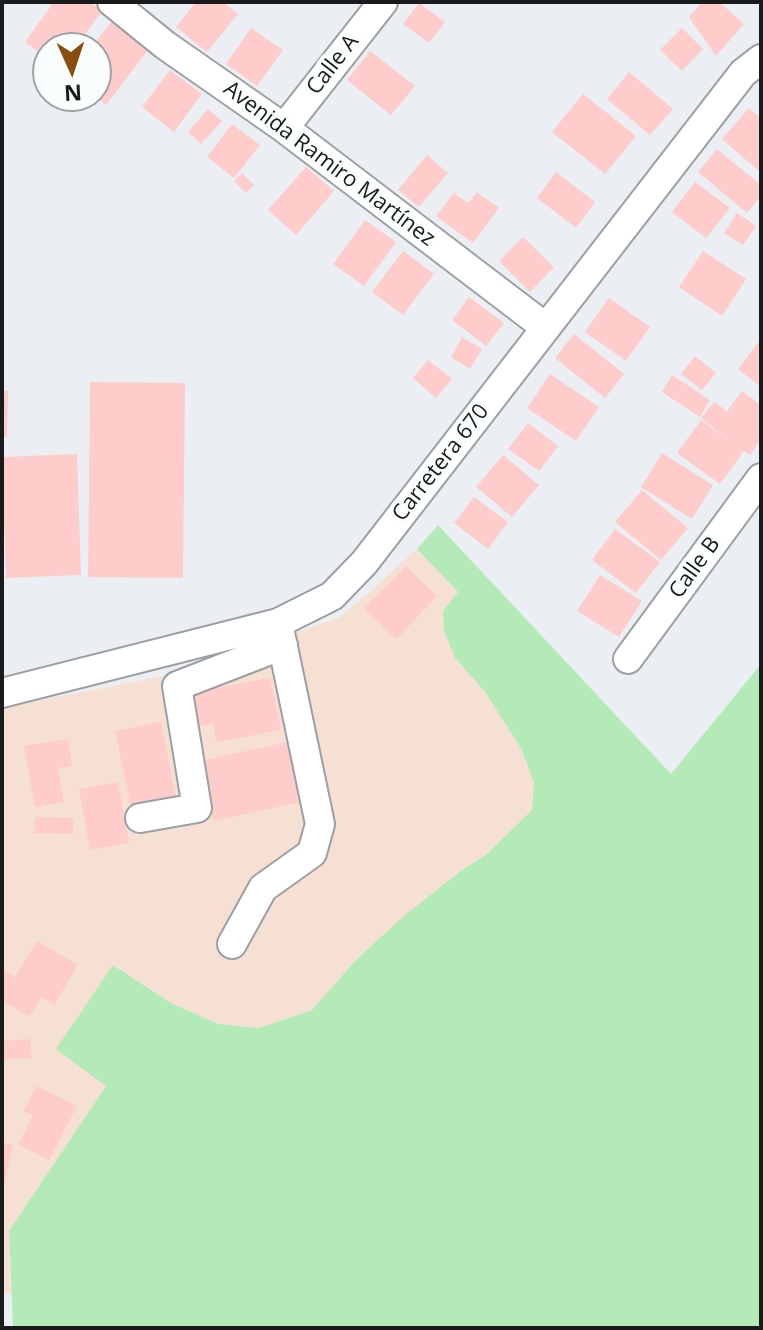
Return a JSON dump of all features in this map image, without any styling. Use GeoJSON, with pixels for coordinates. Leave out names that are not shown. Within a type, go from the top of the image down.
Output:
{"type":"FeatureCollection","features":[{"type":"Feature","properties":{"kind":"street","name":"Avenida Ramiro Martínez"},"geometry":{"type":"LineString","coordinates":[[112,2],[165,45],[284,128],[545,327]]}},
{"type":"Feature","properties":{"kind":"street","name":"Calle A"},"geometry":{"type":"LineString","coordinates":[[284,128],[383,2]]}},
{"type":"Feature","properties":{"kind":"street","name":"Carretera 670"},"geometry":{"type":"LineString","coordinates":[[2,693],[281,634],[332,596],[364,563],[545,327],[755,73]]}},
{"type":"Feature","properties":{"kind":"street","name":"Calle B"},"geometry":{"type":"LineString","coordinates":[[628,659],[761,478]]}},
{"type":"Feature","properties":{"kind":"street"},"geometry":{"type":"LineString","coordinates":[[140,818],[197,808],[177,686],[281,634],[320,824],[312,853],[263,888],[232,944]]}},
{"type":"Feature","properties":{"kind":"shaded area"},"geometry":{"type":"Polygon","coordinates":[[[417,549],[458,592],[443,611],[455,658],[485,692],[522,750],[534,783],[532,810],[486,855],[462,870],[355,961],[312,1010],[259,1028],[218,1024],[171,1003],[114,965],[106,1086],[9,1231],[11,1293],[2,1293],[2,708],[173,674],[341,617],[417,549]]]}},
{"type":"Feature","properties":{"kind":"green space"},"geometry":{"type":"Polygon","coordinates":[[[438,525],[671,774],[761,664],[761,1328],[13,1328],[9,1231],[106,1086],[56,1049],[113,965],[171,1003],[218,1024],[259,1028],[312,1010],[355,961],[404,916],[486,855],[532,810],[534,783],[522,750],[485,692],[455,658],[444,631],[443,611],[458,592],[417,549],[438,525]]]}},
{"type":"Feature","properties":{"kind":"building"},"geometry":{"type":"Polygon","coordinates":[[[54,2],[90,2],[102,11],[87,32],[32,32],[54,2]]]}},
{"type":"Feature","properties":{"kind":"building"},"geometry":{"type":"Polygon","coordinates":[[[196,2],[223,2],[238,14],[207,52],[176,27],[196,2]]]}},
{"type":"Feature","properties":{"kind":"building"},"geometry":{"type":"Polygon","coordinates":[[[702,2],[719,2],[744,24],[716,56],[689,17],[702,2]]]}},
{"type":"Feature","properties":{"kind":"building"},"geometry":{"type":"Polygon","coordinates":[[[419,3],[445,22],[429,43],[403,24],[419,3]]]}},
{"type":"Feature","properties":{"kind":"building"},"geometry":{"type":"Polygon","coordinates":[[[111,22],[148,50],[112,97],[112,32],[103,32],[111,22]]]}},
{"type":"Feature","properties":{"kind":"building"},"geometry":{"type":"Polygon","coordinates":[[[251,28],[283,50],[257,86],[226,64],[251,28]]]}},
{"type":"Feature","properties":{"kind":"building"},"geometry":{"type":"Polygon","coordinates":[[[682,28],[703,49],[682,71],[660,50],[682,28]]]}},
{"type":"Feature","properties":{"kind":"building"},"geometry":{"type":"Polygon","coordinates":[[[32,32],[32,47],[25,42],[32,32]]]}},
{"type":"Feature","properties":{"kind":"building"},"geometry":{"type":"Polygon","coordinates":[[[370,51],[415,86],[391,115],[347,80],[370,51]]]}},
{"type":"Feature","properties":{"kind":"building"},"geometry":{"type":"Polygon","coordinates":[[[170,70],[202,94],[174,132],[142,107],[170,70]]]}},
{"type":"Feature","properties":{"kind":"building"},"geometry":{"type":"Polygon","coordinates":[[[629,72],[673,109],[650,135],[607,99],[629,72]]]}},
{"type":"Feature","properties":{"kind":"building"},"geometry":{"type":"Polygon","coordinates":[[[583,94],[636,136],[605,174],[552,132],[583,94]]]}},
{"type":"Feature","properties":{"kind":"building"},"geometry":{"type":"Polygon","coordinates":[[[749,108],[761,119],[761,173],[722,139],[749,108]]]}},
{"type":"Feature","properties":{"kind":"building"},"geometry":{"type":"Polygon","coordinates":[[[208,109],[222,121],[201,144],[188,132],[208,109]]]}},
{"type":"Feature","properties":{"kind":"building"},"geometry":{"type":"Polygon","coordinates":[[[232,124],[260,145],[234,178],[207,157],[232,124]]]}},
{"type":"Feature","properties":{"kind":"building"},"geometry":{"type":"Polygon","coordinates":[[[717,149],[761,185],[761,196],[747,213],[698,172],[717,149]]]}},
{"type":"Feature","properties":{"kind":"building"},"geometry":{"type":"Polygon","coordinates":[[[427,155],[448,173],[419,207],[398,190],[427,155]]]}},
{"type":"Feature","properties":{"kind":"building"},"geometry":{"type":"Polygon","coordinates":[[[306,167],[334,191],[296,235],[268,210],[306,167]]]}},
{"type":"Feature","properties":{"kind":"building"},"geometry":{"type":"Polygon","coordinates":[[[556,172],[595,202],[576,228],[537,198],[556,172]]]}},
{"type":"Feature","properties":{"kind":"building"},"geometry":{"type":"Polygon","coordinates":[[[242,173],[254,185],[246,193],[234,181],[242,173]]]}},
{"type":"Feature","properties":{"kind":"building"},"geometry":{"type":"Polygon","coordinates":[[[695,182],[730,208],[706,238],[672,212],[695,182]]]}},
{"type":"Feature","properties":{"kind":"building"},"geometry":{"type":"Polygon","coordinates":[[[477,192],[499,208],[473,243],[436,216],[454,193],[468,203],[477,192]]]}},
{"type":"Feature","properties":{"kind":"building"},"geometry":{"type":"Polygon","coordinates":[[[737,213],[756,226],[743,245],[724,233],[737,213]]]}},
{"type":"Feature","properties":{"kind":"building"},"geometry":{"type":"Polygon","coordinates":[[[365,220],[396,242],[364,286],[333,264],[365,220]]]}},
{"type":"Feature","properties":{"kind":"building"},"geometry":{"type":"Polygon","coordinates":[[[523,237],[554,267],[530,292],[499,261],[523,237]]]}},
{"type":"Feature","properties":{"kind":"building"},"geometry":{"type":"Polygon","coordinates":[[[403,251],[434,274],[403,315],[372,292],[403,251]]]}},
{"type":"Feature","properties":{"kind":"building"},"geometry":{"type":"Polygon","coordinates":[[[703,251],[746,279],[722,316],[679,287],[703,251]]]}},
{"type":"Feature","properties":{"kind":"building"},"geometry":{"type":"Polygon","coordinates":[[[469,297],[504,323],[486,346],[452,320],[469,297]]]}},
{"type":"Feature","properties":{"kind":"building"},"geometry":{"type":"Polygon","coordinates":[[[609,298],[650,327],[626,361],[585,332],[609,298]]]}},
{"type":"Feature","properties":{"kind":"building"},"geometry":{"type":"Polygon","coordinates":[[[574,334],[624,374],[605,398],[555,358],[574,334]]]}},
{"type":"Feature","properties":{"kind":"building"},"geometry":{"type":"Polygon","coordinates":[[[462,337],[482,349],[470,369],[451,357],[462,337]]]}},
{"type":"Feature","properties":{"kind":"building"},"geometry":{"type":"Polygon","coordinates":[[[761,339],[761,387],[738,369],[761,339]]]}},
{"type":"Feature","properties":{"kind":"building"},"geometry":{"type":"Polygon","coordinates":[[[695,356],[716,373],[702,390],[681,374],[695,356]]]}},
{"type":"Feature","properties":{"kind":"building"},"geometry":{"type":"Polygon","coordinates":[[[428,360],[452,379],[436,398],[413,378],[428,360]]]}},
{"type":"Feature","properties":{"kind":"building"},"geometry":{"type":"Polygon","coordinates":[[[550,374],[599,407],[576,441],[527,408],[550,374]]]}},
{"type":"Feature","properties":{"kind":"building"},"geometry":{"type":"Polygon","coordinates":[[[672,375],[710,400],[700,417],[662,392],[672,375]]]}},
{"type":"Feature","properties":{"kind":"building"},"geometry":{"type":"Polygon","coordinates":[[[90,382],[185,383],[183,578],[88,577],[90,382]]]}},
{"type":"Feature","properties":{"kind":"building"},"geometry":{"type":"Polygon","coordinates":[[[2,391],[8,391],[7,437],[2,437],[2,391]]]}},
{"type":"Feature","properties":{"kind":"building"},"geometry":{"type":"Polygon","coordinates":[[[742,391],[761,405],[761,440],[750,455],[744,451],[720,484],[677,453],[701,420],[732,443],[701,418],[714,402],[727,411],[742,391]]]}},
{"type":"Feature","properties":{"kind":"building"},"geometry":{"type":"Polygon","coordinates":[[[528,423],[558,446],[539,471],[508,449],[528,423]]]}},
{"type":"Feature","properties":{"kind":"building"},"geometry":{"type":"Polygon","coordinates":[[[662,453],[713,485],[692,519],[641,487],[662,453]]]}},
{"type":"Feature","properties":{"kind":"building"},"geometry":{"type":"Polygon","coordinates":[[[77,454],[81,575],[6,578],[2,457],[77,454]]]}},
{"type":"Feature","properties":{"kind":"building"},"geometry":{"type":"Polygon","coordinates":[[[503,455],[539,485],[512,517],[476,487],[503,455]]]}},
{"type":"Feature","properties":{"kind":"building"},"geometry":{"type":"Polygon","coordinates":[[[642,490],[688,528],[661,560],[615,522],[642,490]]]}},
{"type":"Feature","properties":{"kind":"building"},"geometry":{"type":"Polygon","coordinates":[[[474,497],[508,522],[488,549],[454,523],[474,497]]]}},
{"type":"Feature","properties":{"kind":"building"},"geometry":{"type":"Polygon","coordinates":[[[615,529],[660,562],[636,593],[592,560],[615,529]]]}},
{"type":"Feature","properties":{"kind":"building"},"geometry":{"type":"Polygon","coordinates":[[[406,566],[437,596],[396,639],[364,609],[406,566]]]}},
{"type":"Feature","properties":{"kind":"building"},"geometry":{"type":"Polygon","coordinates":[[[600,575],[642,601],[619,637],[577,611],[600,575]]]}},
{"type":"Feature","properties":{"kind":"building"},"geometry":{"type":"Polygon","coordinates":[[[270,678],[281,730],[216,742],[213,724],[198,727],[191,693],[270,678]]]}},
{"type":"Feature","properties":{"kind":"building"},"geometry":{"type":"Polygon","coordinates":[[[161,722],[176,798],[131,807],[115,731],[161,722]]]}},
{"type":"Feature","properties":{"kind":"building"},"geometry":{"type":"Polygon","coordinates":[[[68,739],[72,766],[58,768],[64,802],[35,807],[24,746],[68,739]]]}},
{"type":"Feature","properties":{"kind":"building"},"geometry":{"type":"Polygon","coordinates":[[[288,742],[301,802],[213,821],[200,761],[288,742]]]}},
{"type":"Feature","properties":{"kind":"building"},"geometry":{"type":"Polygon","coordinates":[[[118,782],[129,843],[90,850],[79,789],[118,782]]]}},
{"type":"Feature","properties":{"kind":"building"},"geometry":{"type":"Polygon","coordinates":[[[35,817],[74,818],[73,834],[34,833],[35,817]]]}},
{"type":"Feature","properties":{"kind":"building"},"geometry":{"type":"Polygon","coordinates":[[[37,941],[78,965],[54,1005],[41,997],[30,1017],[2,1000],[2,970],[15,977],[37,941]]]}},
{"type":"Feature","properties":{"kind":"building"},"geometry":{"type":"Polygon","coordinates":[[[30,1039],[32,1058],[2,1060],[2,1041],[30,1039]]]}},
{"type":"Feature","properties":{"kind":"building"},"geometry":{"type":"Polygon","coordinates":[[[36,1086],[77,1106],[49,1160],[18,1145],[33,1115],[24,1111],[36,1086]]]}},
{"type":"Feature","properties":{"kind":"building"},"geometry":{"type":"Polygon","coordinates":[[[2,1142],[13,1145],[3,1190],[2,1190],[2,1142]]]}}]}
